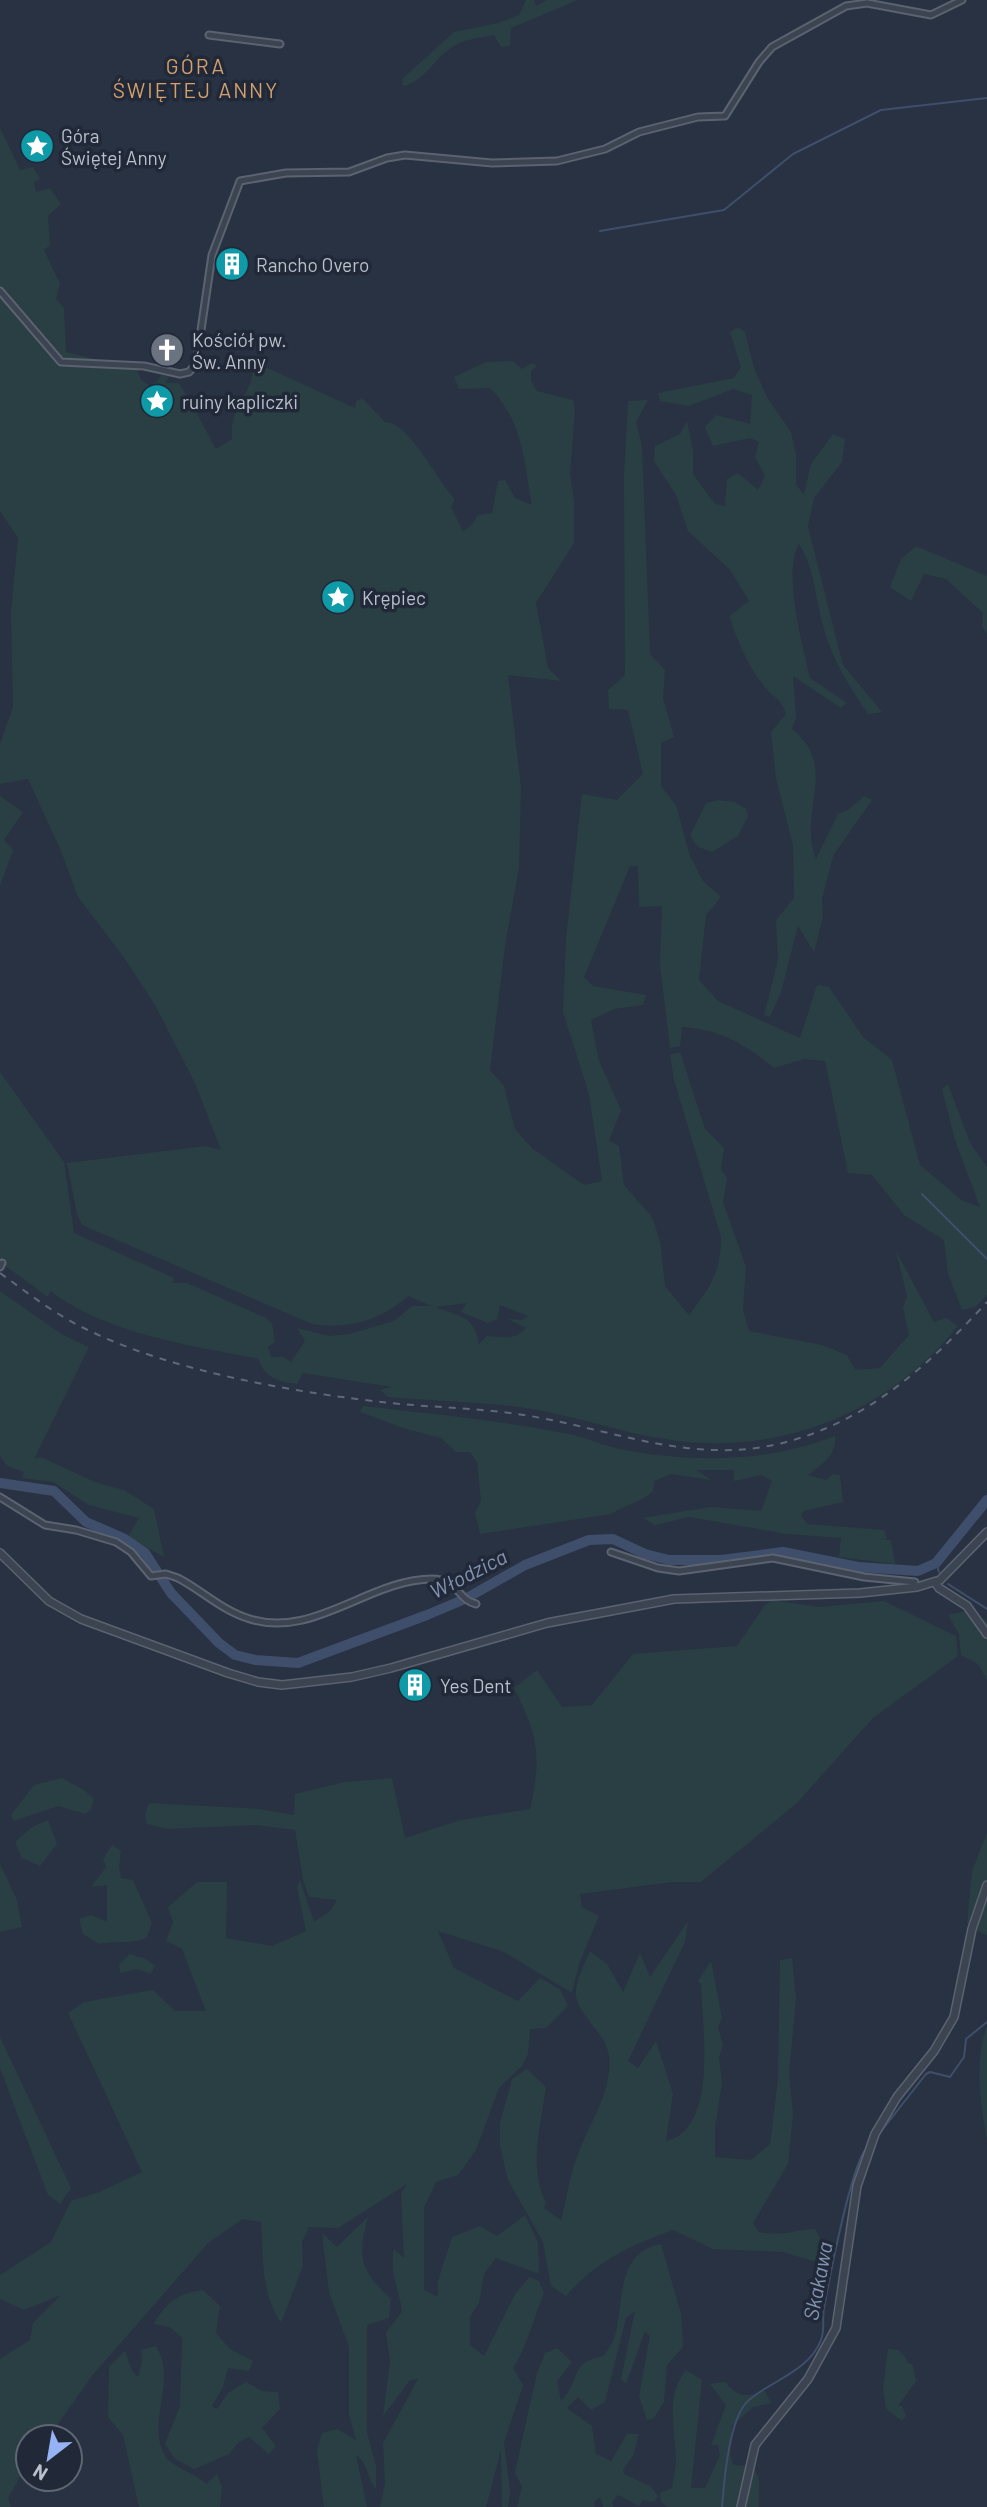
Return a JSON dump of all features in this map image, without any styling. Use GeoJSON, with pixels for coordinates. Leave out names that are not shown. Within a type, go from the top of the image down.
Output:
{"type":"FeatureCollection","features":[{"type":"Feature","properties":{"kind":"street"},"geometry":{"type":"LineString","coordinates":[[0,290],[61,362],[144,366],[173,373],[189,372],[196,364],[212,255],[240,181],[286,173],[349,172],[387,158],[405,155],[492,163],[569,159],[605,149],[639,132],[698,117],[725,116],[758,62],[772,47],[846,6],[867,3],[931,15],[962,0]]}},
{"type":"Feature","properties":{"kind":"street"},"geometry":{"type":"LineString","coordinates":[[209,35],[280,44]]}},
{"type":"Feature","properties":{"kind":"street"},"geometry":{"type":"LineString","coordinates":[[0,1497],[45,1525],[76,1530],[116,1542],[131,1552],[150,1576],[166,1574],[189,1584],[240,1615],[261,1622],[301,1620],[410,1581],[444,1580],[461,1591],[473,1604]]}},
{"type":"Feature","properties":{"kind":"street"},"geometry":{"type":"LineString","coordinates":[[611,1552],[658,1568],[679,1571],[774,1558],[864,1577],[935,1582],[952,1571],[987,1532]]}},
{"type":"Feature","properties":{"kind":"street"},"geometry":{"type":"LineString","coordinates":[[0,1553],[29,1585],[60,1609],[258,1682],[303,1684],[422,1661],[563,1619],[674,1599],[860,1593],[916,1582]]}},
{"type":"Feature","properties":{"kind":"street"},"geometry":{"type":"LineString","coordinates":[[935,1582],[939,1588],[967,1606],[987,1634]]}},
{"type":"Feature","properties":{"kind":"street"},"geometry":{"type":"LineString","coordinates":[[741,2507],[755,2445],[814,2371],[835,2328],[857,2186],[875,2134],[897,2097],[934,2051],[954,2017],[972,1929],[987,1885]]}},
{"type":"Feature","properties":{"kind":"green space"},"geometry":{"type":"Polygon","coordinates":[[[526,0],[534,0],[536,6],[547,0],[578,0],[511,28],[510,46],[501,47],[494,35],[456,45],[417,80],[403,86],[402,79],[454,32],[498,23],[519,15],[526,0]]]}},
{"type":"Feature","properties":{"kind":"green space"},"geometry":{"type":"Polygon","coordinates":[[[0,128],[20,170],[33,167],[40,179],[34,182],[36,192],[50,188],[61,204],[48,216],[50,245],[44,250],[60,284],[56,299],[64,308],[66,352],[137,369],[141,380],[149,385],[157,382],[161,375],[169,377],[165,383],[179,383],[190,402],[201,399],[197,414],[216,449],[232,439],[234,417],[249,385],[253,367],[263,366],[355,408],[356,401],[362,398],[385,422],[394,425],[414,442],[455,499],[451,507],[463,531],[471,526],[478,515],[492,513],[498,481],[505,480],[515,498],[532,505],[524,457],[509,414],[490,388],[459,389],[454,377],[486,362],[513,361],[522,369],[532,363],[537,366],[531,371],[531,381],[537,391],[573,400],[575,411],[570,473],[574,502],[574,543],[536,603],[548,668],[561,681],[508,675],[521,787],[519,868],[505,945],[490,1070],[504,1086],[515,1129],[533,1149],[584,1185],[602,1181],[589,1094],[563,1012],[566,939],[582,794],[617,800],[643,774],[628,710],[609,709],[608,690],[625,675],[624,475],[628,401],[648,400],[636,422],[642,447],[650,654],[665,670],[663,698],[674,737],[661,743],[661,786],[676,805],[690,856],[703,881],[721,897],[706,915],[699,980],[718,1001],[800,1038],[817,985],[829,987],[863,1037],[892,1060],[920,1165],[963,1201],[980,1207],[955,1140],[942,1089],[948,1084],[970,1143],[987,1167],[987,1295],[975,1307],[962,1310],[948,1274],[944,1240],[904,1215],[872,1175],[848,1173],[825,1061],[804,1059],[774,1068],[731,1039],[695,1028],[682,1027],[680,1046],[670,1048],[660,965],[662,906],[639,907],[638,866],[630,866],[584,977],[593,986],[646,995],[643,1005],[614,1009],[591,1020],[599,1061],[621,1110],[609,1141],[619,1146],[624,1185],[652,1217],[660,1241],[665,1286],[689,1315],[713,1279],[719,1260],[721,1237],[674,1080],[670,1055],[680,1052],[705,1129],[724,1148],[721,1170],[727,1178],[723,1202],[746,1267],[743,1309],[749,1331],[822,1345],[847,1355],[855,1370],[880,1368],[909,1335],[903,1308],[907,1296],[896,1251],[934,1322],[946,1318],[958,1326],[930,1356],[900,1382],[866,1404],[830,1421],[792,1434],[753,1441],[712,1443],[652,1437],[520,1407],[388,1397],[380,1390],[392,1387],[303,1373],[297,1384],[290,1383],[268,1374],[259,1359],[150,1336],[98,1318],[50,1291],[48,1297],[0,1262],[0,1072],[64,1162],[74,1233],[174,1278],[173,1283],[187,1283],[266,1318],[272,1323],[275,1342],[268,1347],[271,1357],[283,1357],[291,1362],[305,1341],[297,1328],[329,1336],[349,1334],[394,1321],[412,1306],[431,1306],[408,1296],[387,1311],[363,1321],[338,1326],[312,1324],[82,1225],[77,1214],[67,1163],[206,1146],[221,1150],[195,1083],[155,1005],[123,956],[78,897],[61,851],[28,779],[0,784],[0,744],[13,707],[11,613],[18,538],[0,511],[0,128]],[[467,1303],[436,1307],[469,1322],[477,1334],[479,1344],[487,1336],[517,1335],[526,1328],[508,1319],[522,1320],[528,1316],[500,1305],[497,1319],[488,1323],[461,1312],[467,1303]]]}},
{"type":"Feature","properties":{"kind":"green space"},"geometry":{"type":"Polygon","coordinates":[[[738,327],[745,332],[754,368],[768,399],[791,432],[796,454],[796,485],[804,494],[811,464],[833,434],[845,439],[842,462],[814,498],[808,527],[843,665],[882,712],[868,714],[835,659],[822,622],[811,572],[799,544],[794,556],[793,590],[810,678],[847,703],[841,708],[793,676],[796,717],[792,729],[806,744],[816,774],[811,841],[816,859],[838,814],[848,810],[864,796],[872,800],[833,856],[822,899],[823,917],[814,952],[798,926],[781,992],[770,1017],[764,1015],[778,960],[776,920],[794,898],[793,845],[776,778],[771,732],[786,714],[779,700],[752,669],[729,616],[749,601],[730,570],[688,531],[676,495],[654,461],[655,446],[680,434],[687,421],[693,451],[693,474],[715,504],[725,506],[727,479],[738,473],[758,490],[765,476],[755,457],[759,442],[750,438],[713,446],[705,427],[716,415],[750,424],[752,395],[733,389],[689,406],[660,401],[658,393],[734,378],[741,367],[730,332],[738,327]]]}},
{"type":"Feature","properties":{"kind":"green space"},"geometry":{"type":"Polygon","coordinates":[[[916,546],[987,576],[987,634],[982,626],[983,613],[946,579],[924,574],[911,601],[890,587],[901,559],[916,546]]]}},
{"type":"Feature","properties":{"kind":"green space"},"geometry":{"type":"Polygon","coordinates":[[[0,796],[23,812],[4,840],[13,850],[0,886],[0,796]]]}},
{"type":"Feature","properties":{"kind":"green space"},"geometry":{"type":"Polygon","coordinates":[[[718,800],[735,802],[746,809],[748,816],[738,836],[712,852],[698,847],[690,836],[706,803],[718,800]]]}},
{"type":"Feature","properties":{"kind":"green space"},"geometry":{"type":"Polygon","coordinates":[[[0,1291],[61,1334],[89,1347],[34,1459],[41,1457],[95,1482],[124,1490],[154,1509],[164,1557],[128,1537],[139,1518],[89,1505],[53,1482],[22,1478],[24,1472],[7,1466],[0,1456],[0,1291]]]}},
{"type":"Feature","properties":{"kind":"green space"},"geometry":{"type":"Polygon","coordinates":[[[363,1406],[518,1425],[569,1434],[618,1449],[678,1457],[732,1458],[758,1455],[810,1445],[835,1436],[831,1454],[808,1475],[826,1480],[833,1474],[840,1475],[843,1502],[804,1511],[801,1515],[807,1524],[884,1530],[887,1539],[880,1539],[891,1540],[895,1564],[839,1557],[841,1538],[787,1534],[689,1517],[655,1525],[643,1518],[710,1507],[761,1511],[772,1481],[761,1475],[734,1481],[734,1470],[696,1470],[711,1480],[671,1474],[654,1481],[653,1491],[648,1495],[611,1514],[480,1534],[475,1513],[481,1500],[477,1462],[470,1452],[456,1452],[441,1438],[360,1412],[363,1406]]]}},
{"type":"Feature","properties":{"kind":"green space"},"geometry":{"type":"Polygon","coordinates":[[[772,1600],[820,1607],[884,1601],[956,1636],[958,1656],[873,1718],[797,1803],[701,1882],[672,1882],[580,1894],[582,1907],[599,1916],[579,1964],[572,1993],[504,1952],[438,1931],[454,1968],[518,2001],[540,1978],[560,1989],[568,2006],[546,2028],[530,2029],[528,2054],[522,2066],[499,2088],[476,2150],[458,2175],[436,2182],[424,2208],[424,2290],[438,2297],[438,2281],[452,2237],[480,2226],[497,2236],[525,2215],[538,2242],[539,2274],[496,2258],[484,2274],[479,2303],[470,2317],[470,2345],[484,2356],[515,2294],[529,2277],[539,2281],[544,2293],[513,2368],[523,2385],[504,2443],[510,2491],[508,2507],[502,2507],[501,2450],[486,2507],[380,2507],[385,2483],[383,2443],[418,2379],[410,2380],[383,2416],[390,2361],[386,2332],[402,2312],[393,2258],[394,2249],[404,2258],[401,2194],[407,2184],[338,2228],[309,2227],[302,2242],[303,2266],[281,2323],[266,2287],[261,2222],[243,2219],[208,2243],[91,2377],[59,2423],[14,2423],[14,2488],[8,2498],[11,2507],[0,2507],[0,2359],[30,2340],[33,2323],[61,2295],[24,2310],[0,2299],[0,2275],[51,2242],[71,2201],[99,2192],[142,2172],[68,2013],[84,2002],[153,1990],[175,2011],[206,2011],[182,1949],[166,1941],[173,1922],[168,1907],[197,1882],[227,1882],[226,1938],[272,1946],[306,1931],[297,1887],[300,1880],[314,1922],[331,1910],[337,1900],[309,1897],[303,1880],[295,1830],[256,1825],[167,1829],[147,1824],[145,1814],[149,1803],[259,1809],[294,1815],[295,1794],[345,1782],[392,1778],[405,1838],[461,1820],[530,1809],[536,1775],[536,1747],[528,1719],[514,1688],[537,1670],[562,1707],[592,1705],[633,1654],[737,1646],[765,1605],[772,1600]]]}},
{"type":"Feature","properties":{"kind":"green space"},"geometry":{"type":"Polygon","coordinates":[[[970,1610],[987,1621],[987,1680],[978,1664],[961,1655],[959,1634],[948,1615],[970,1610]]]}},
{"type":"Feature","properties":{"kind":"green space"},"geometry":{"type":"Polygon","coordinates":[[[62,1778],[94,1799],[91,1809],[85,1814],[58,1806],[14,1821],[11,1815],[34,1785],[62,1778]]]}},
{"type":"Feature","properties":{"kind":"green space"},"geometry":{"type":"Polygon","coordinates":[[[48,1820],[57,1844],[40,1866],[22,1858],[15,1842],[32,1827],[48,1820]]]}},
{"type":"Feature","properties":{"kind":"green space"},"geometry":{"type":"Polygon","coordinates":[[[987,1833],[987,1936],[967,1924],[972,1871],[987,1833]]]}},
{"type":"Feature","properties":{"kind":"green space"},"geometry":{"type":"Polygon","coordinates":[[[112,1845],[121,1851],[121,1878],[133,1880],[152,1923],[147,1937],[142,1939],[99,1944],[83,1934],[79,1919],[91,1915],[107,1922],[107,1885],[91,1887],[106,1867],[103,1859],[112,1845]]]}},
{"type":"Feature","properties":{"kind":"green space"},"geometry":{"type":"Polygon","coordinates":[[[0,1864],[17,1900],[22,1927],[0,1932],[0,1864]]]}},
{"type":"Feature","properties":{"kind":"green space"},"geometry":{"type":"Polygon","coordinates":[[[688,1921],[685,1942],[628,2061],[638,2068],[656,2041],[673,2094],[666,2141],[683,2133],[694,2117],[701,2097],[704,2048],[701,1984],[698,1981],[711,1961],[722,2018],[718,2027],[723,2045],[719,2057],[722,2083],[715,2128],[715,2157],[751,2160],[770,2144],[778,2079],[780,1960],[792,1958],[796,1999],[789,2074],[793,2114],[788,2164],[753,2223],[759,2232],[767,2233],[781,2234],[815,2229],[828,2253],[813,2261],[783,2252],[713,2249],[673,2230],[601,2264],[566,2296],[551,2286],[543,2242],[508,2180],[500,2146],[500,2123],[512,2079],[527,2069],[546,2087],[537,2146],[538,2175],[546,2202],[544,2208],[561,2220],[574,2165],[604,2095],[609,2069],[607,2047],[576,1999],[577,1986],[590,1951],[607,1964],[623,1992],[640,1953],[650,1977],[688,1921]]]}},
{"type":"Feature","properties":{"kind":"green space"},"geometry":{"type":"Polygon","coordinates":[[[130,1954],[146,1959],[155,1966],[151,1974],[137,1969],[120,1973],[119,1964],[130,1954]]]}},
{"type":"Feature","properties":{"kind":"green space"},"geometry":{"type":"Polygon","coordinates":[[[987,2026],[987,2140],[980,2097],[979,2068],[987,2026]]]}},
{"type":"Feature","properties":{"kind":"green space"},"geometry":{"type":"Polygon","coordinates":[[[0,2037],[71,2188],[60,2204],[48,2195],[0,2068],[0,2037]]]}},
{"type":"Feature","properties":{"kind":"green space"},"geometry":{"type":"Polygon","coordinates":[[[368,2217],[362,2253],[364,2262],[373,2280],[391,2299],[389,2318],[367,2325],[367,2433],[376,2466],[376,2489],[363,2462],[356,2455],[367,2507],[324,2507],[317,2451],[322,2433],[337,2429],[356,2440],[349,2414],[349,2347],[329,2292],[322,2233],[337,2247],[368,2217]]]}},
{"type":"Feature","properties":{"kind":"green space"},"geometry":{"type":"Polygon","coordinates":[[[661,2244],[681,2314],[683,2347],[667,2365],[664,2402],[653,2419],[647,2420],[639,2396],[650,2336],[645,2331],[626,2384],[621,2379],[635,2311],[626,2318],[605,2402],[591,2410],[578,2397],[567,2408],[592,2426],[596,2454],[611,2461],[627,2434],[639,2434],[633,2456],[623,2469],[624,2474],[650,2486],[658,2496],[654,2502],[643,2500],[639,2506],[618,2495],[612,2502],[613,2507],[603,2507],[600,2497],[594,2502],[595,2507],[517,2507],[522,2487],[515,2472],[537,2373],[545,2353],[557,2348],[572,2362],[557,2381],[561,2401],[568,2393],[580,2367],[585,2362],[604,2356],[612,2342],[630,2266],[647,2248],[661,2244]]]}},
{"type":"Feature","properties":{"kind":"green space"},"geometry":{"type":"Polygon","coordinates":[[[203,2290],[220,2306],[216,2333],[230,2349],[253,2361],[249,2371],[228,2368],[223,2387],[212,2406],[217,2409],[228,2393],[246,2382],[262,2391],[278,2392],[280,2409],[262,2428],[276,2446],[269,2454],[249,2437],[239,2442],[229,2454],[194,2469],[175,2459],[165,2444],[180,2406],[182,2338],[170,2327],[154,2324],[174,2300],[203,2290]]]}},
{"type":"Feature","properties":{"kind":"green space"},"geometry":{"type":"Polygon","coordinates":[[[156,2346],[164,2372],[159,2426],[163,2452],[171,2462],[206,2484],[217,2474],[222,2487],[220,2507],[139,2507],[123,2435],[108,2417],[109,2367],[125,2351],[131,2369],[138,2377],[142,2362],[141,2350],[156,2346]]]}},
{"type":"Feature","properties":{"kind":"green space"},"geometry":{"type":"Polygon","coordinates":[[[888,2349],[900,2351],[907,2362],[913,2365],[916,2381],[898,2406],[902,2406],[906,2416],[902,2421],[886,2409],[883,2388],[888,2349]]]}},
{"type":"Feature","properties":{"kind":"green space"},"geometry":{"type":"Polygon","coordinates":[[[686,2370],[702,2380],[691,2488],[705,2488],[720,2455],[718,2445],[711,2445],[726,2405],[710,2384],[725,2382],[743,2395],[765,2391],[771,2403],[753,2407],[732,2426],[730,2454],[733,2465],[753,2466],[759,2479],[759,2507],[667,2507],[661,2502],[660,2493],[672,2488],[676,2461],[673,2402],[679,2381],[686,2370]]]}},
{"type":"Feature","properties":{"kind":"waterway"},"geometry":{"type":"LineString","coordinates":[[600,231],[724,210],[793,154],[881,110],[987,98]]}},
{"type":"Feature","properties":{"kind":"waterway"},"geometry":{"type":"LineString","coordinates":[[922,1194],[987,1259]]}},
{"type":"Feature","properties":{"kind":"waterway","name":"Włodzica"},"geometry":{"type":"LineString","coordinates":[[0,1483],[54,1491],[86,1522],[123,1538],[145,1553],[171,1593],[219,1643],[235,1655],[255,1660],[298,1663],[465,1599],[525,1565],[589,1540],[613,1539],[645,1554],[669,1560],[721,1560],[783,1552],[858,1567],[918,1571],[936,1563],[987,1500]]}},
{"type":"Feature","properties":{"kind":"waterway","name":"Skakawa"},"geometry":{"type":"LineString","coordinates":[[936,1563],[939,1572]]}},
{"type":"Feature","properties":{"kind":"waterway","name":"Skakawa"},"geometry":{"type":"LineString","coordinates":[[948,1584],[987,1609]]}},
{"type":"Feature","properties":{"kind":"waterway","name":"Skakawa"},"geometry":{"type":"LineString","coordinates":[[879,2134],[926,2074],[930,2072],[950,2077],[964,2057],[966,2039],[987,2022]]}},
{"type":"Feature","properties":{"kind":"waterway","name":"Skakawa"},"geometry":{"type":"LineString","coordinates":[[722,2507],[732,2434],[742,2408],[758,2393],[799,2368],[808,2360],[821,2340],[824,2308],[841,2224],[854,2177],[866,2149]]}},
{"type":"Feature","properties":{"kind":"railway"},"geometry":{"type":"LineString","coordinates":[[0,1273],[55,1312],[90,1331],[159,1358],[237,1379],[391,1403],[513,1413],[653,1443],[715,1450],[778,1444],[810,1435],[867,1407],[918,1370],[987,1302]]}},
{"type":"Feature","properties":{"kind":"place","name":"Góra Świętej Anny"},"geometry":{"type":"Point","coordinates":[37,146]}},
{"type":"Feature","properties":{"kind":"place","name":"Rancho Overo"},"geometry":{"type":"Point","coordinates":[232,264]}},
{"type":"Feature","properties":{"kind":"place","name":"Kościół pw. Św. Anny"},"geometry":{"type":"Point","coordinates":[167,350]}},
{"type":"Feature","properties":{"kind":"place","name":"ruiny kapliczki"},"geometry":{"type":"Point","coordinates":[157,401]}},
{"type":"Feature","properties":{"kind":"place","name":"Krępiec"},"geometry":{"type":"Point","coordinates":[338,597]}},
{"type":"Feature","properties":{"kind":"place","name":"Yes Dent"},"geometry":{"type":"Point","coordinates":[415,1685]}},
{"type":"Feature","properties":{"kind":"district","name":"GÓRA ŚWIĘTEJ ANNY"},"geometry":{"type":"Point","coordinates":[196,77]}}]}
